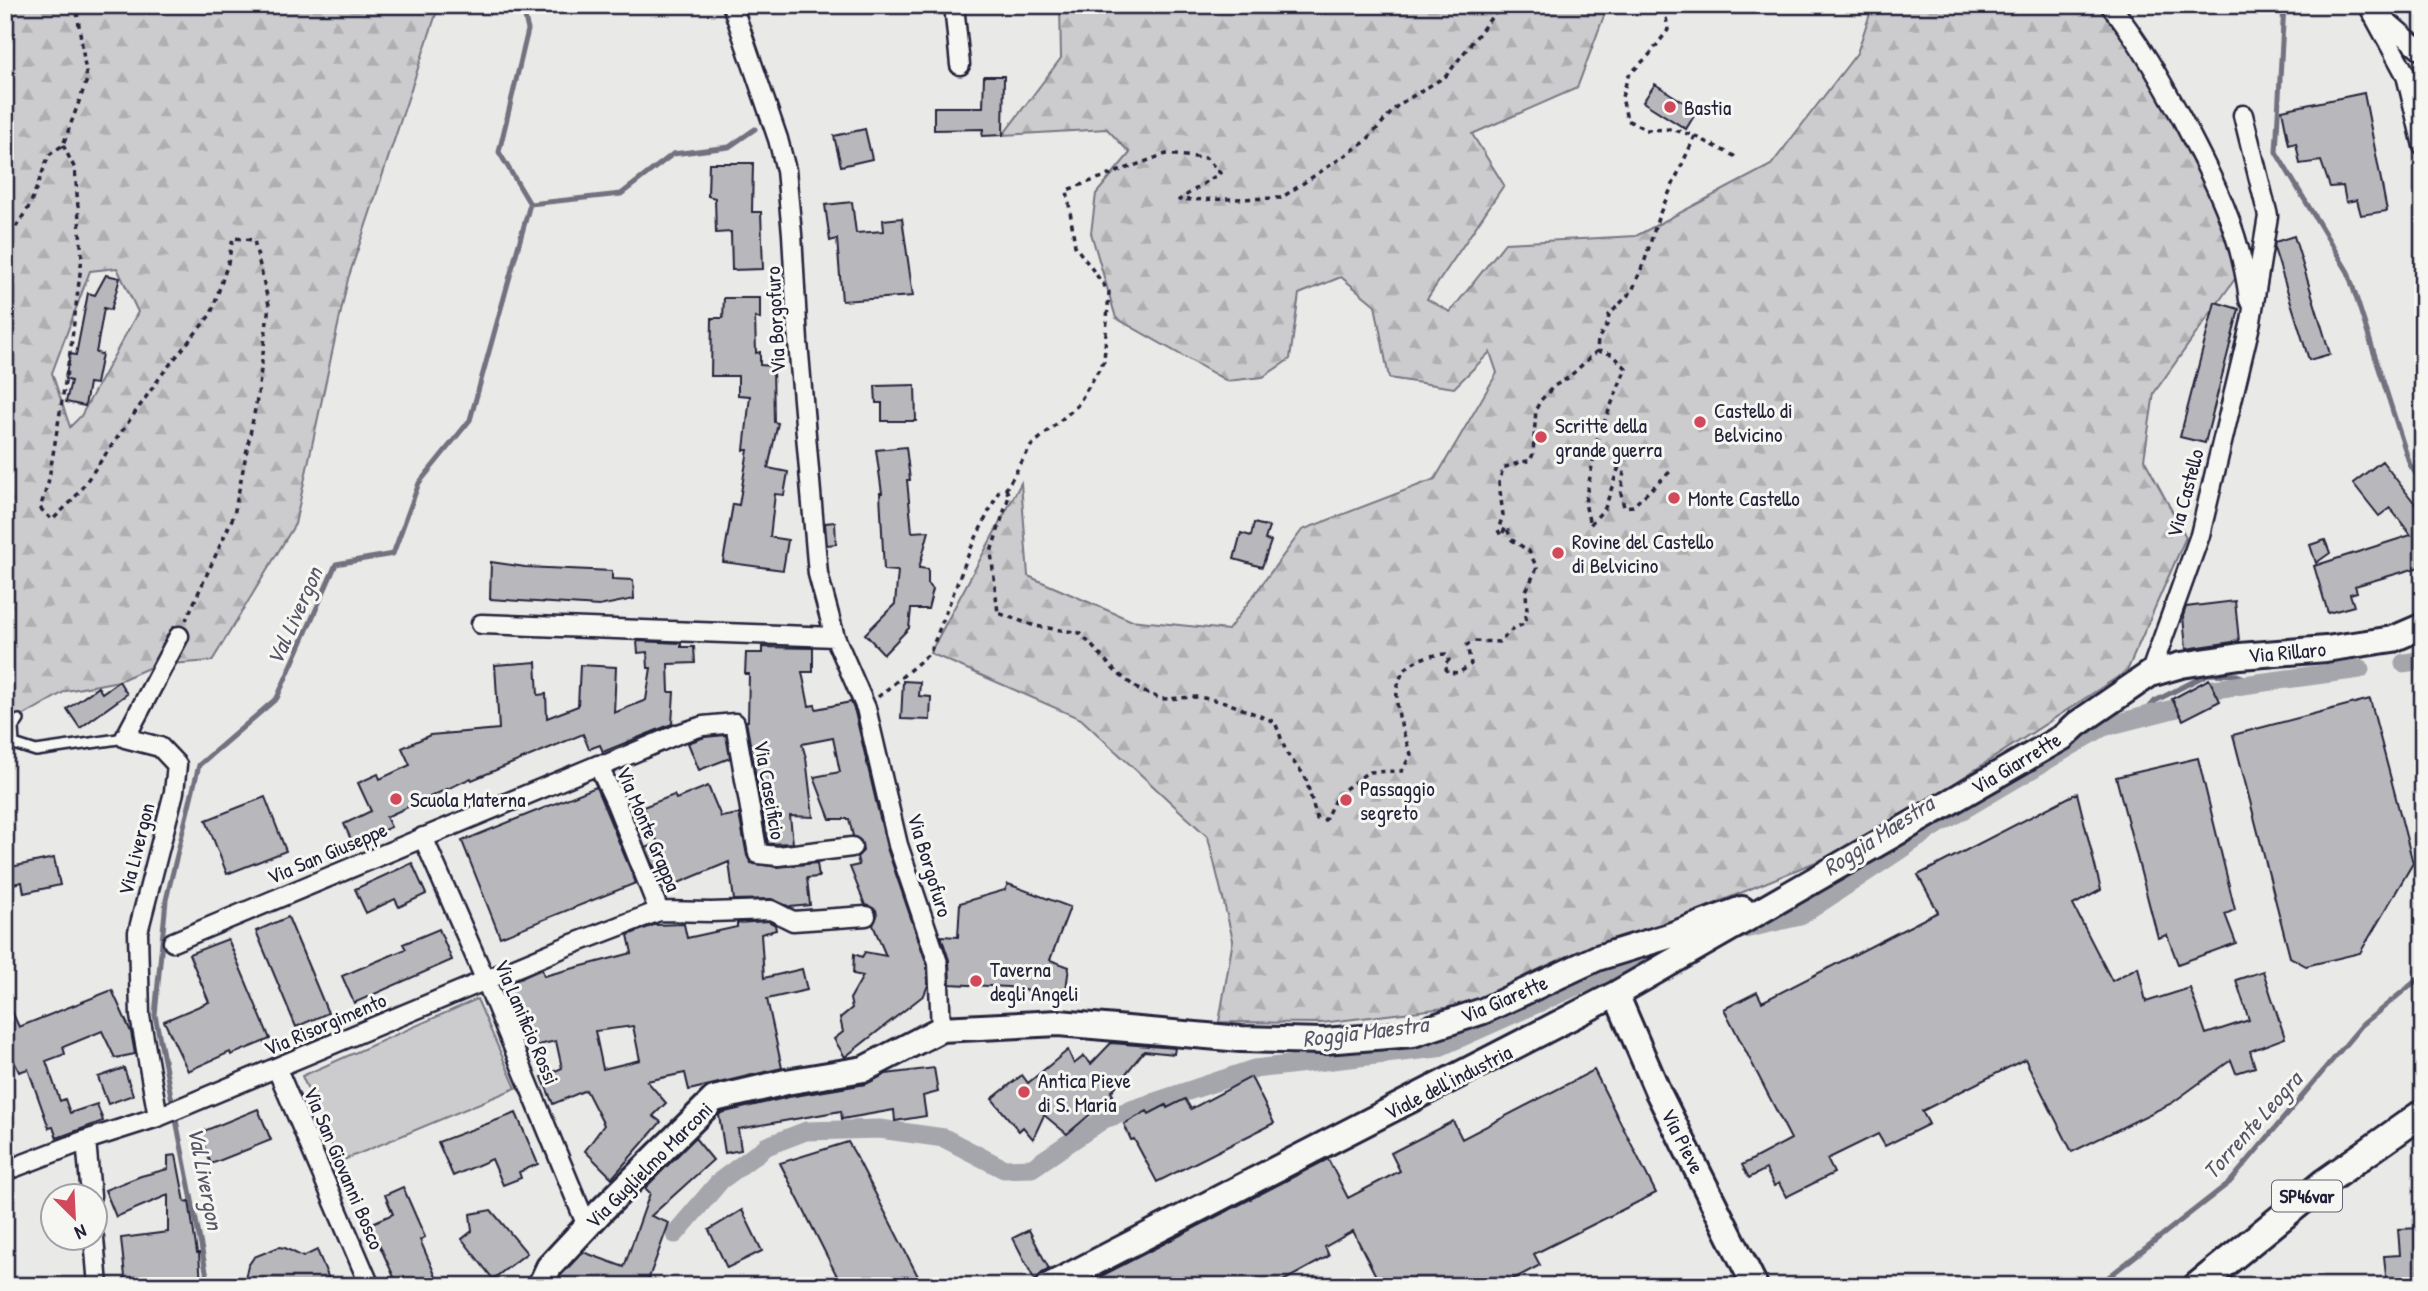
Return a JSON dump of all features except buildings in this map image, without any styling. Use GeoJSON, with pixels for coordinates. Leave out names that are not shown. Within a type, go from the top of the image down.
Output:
{"type":"FeatureCollection","features":[{"type":"Feature","properties":{"kind":"main road","name":"SP46var"},"geometry":{"type":"LineString","coordinates":[[2197,1286],[2325,1182],[2423,1113]]}},
{"type":"Feature","properties":{"kind":"street","name":"Via Borgofuro"},"geometry":{"type":"LineString","coordinates":[[732,5],[786,170],[818,574],[835,637],[866,708],[898,845],[938,963],[941,1029]]}},
{"type":"Feature","properties":{"kind":"street"},"geometry":{"type":"LineString","coordinates":[[954,5],[960,65]]}},
{"type":"Feature","properties":{"kind":"street","name":"Via Castello"},"geometry":{"type":"LineString","coordinates":[[2110,5],[2132,33],[2215,182],[2237,237],[2247,284],[2251,321]]}},
{"type":"Feature","properties":{"kind":"street"},"geometry":{"type":"LineString","coordinates":[[2368,5],[2423,52]]}},
{"type":"Feature","properties":{"kind":"street"},"geometry":{"type":"LineString","coordinates":[[2368,5],[2406,75],[2423,146]]}},
{"type":"Feature","properties":{"kind":"street","name":"Via Castello"},"geometry":{"type":"LineString","coordinates":[[2150,674],[2200,535],[2251,321],[2268,216],[2243,115]]}},
{"type":"Feature","properties":{"kind":"street"},"geometry":{"type":"LineString","coordinates":[[481,624],[835,637]]}},
{"type":"Feature","properties":{"kind":"street","name":"Via Rillaro"},"geometry":{"type":"LineString","coordinates":[[2150,674],[2181,665],[2240,656],[2326,649],[2393,639],[2423,626]]}},
{"type":"Feature","properties":{"kind":"street"},"geometry":{"type":"LineString","coordinates":[[125,738],[179,636]]}},
{"type":"Feature","properties":{"kind":"street","name":"Via Giarrette"},"geometry":{"type":"LineString","coordinates":[[1840,865],[2063,737],[2077,724],[2150,674]]}},
{"type":"Feature","properties":{"kind":"street","name":"Via San Giuseppe"},"geometry":{"type":"LineString","coordinates":[[173,942],[677,734],[703,726],[735,723]]}},
{"type":"Feature","properties":{"kind":"street","name":"Via Caseificio"},"geometry":{"type":"LineString","coordinates":[[735,723],[758,854],[779,856],[852,847]]}},
{"type":"Feature","properties":{"kind":"street","name":"Via Livergon"},"geometry":{"type":"LineString","coordinates":[[125,738],[160,747],[177,765],[174,792],[138,932],[140,1016],[162,1116]]}},
{"type":"Feature","properties":{"kind":"street","name":"Via Monte Grappa"},"geometry":{"type":"LineString","coordinates":[[598,765],[659,911]]}},
{"type":"Feature","properties":{"kind":"street","name":"Via Lanificio Rossi"},"geometry":{"type":"LineString","coordinates":[[423,837],[587,1226]]}},
{"type":"Feature","properties":{"kind":"street","name":"Viale dell'industria"},"geometry":{"type":"LineString","coordinates":[[1049,1286],[1616,994],[1840,865]]}},
{"type":"Feature","properties":{"kind":"street","name":"Via Giarette"},"geometry":{"type":"LineString","coordinates":[[941,1029],[1059,1023],[1241,1039],[1324,1041],[1413,1034],[1483,1011],[1597,958],[1670,936],[1802,887]]}},
{"type":"Feature","properties":{"kind":"street"},"geometry":{"type":"LineString","coordinates":[[659,911],[771,910],[793,921],[866,916]]}},
{"type":"Feature","properties":{"kind":"street","name":"Via Risorgimento"},"geometry":{"type":"LineString","coordinates":[[5,1171],[86,1140],[162,1116],[570,945],[659,911]]}},
{"type":"Feature","properties":{"kind":"street","name":"Via Pieve"},"geometry":{"type":"LineString","coordinates":[[1616,994],[1658,1092],[1755,1286]]}},
{"type":"Feature","properties":{"kind":"street","name":"Via Guglielmo Marconi"},"geometry":{"type":"LineString","coordinates":[[540,1286],[549,1267],[587,1226],[714,1099],[786,1082],[864,1069],[941,1029]]}},
{"type":"Feature","properties":{"kind":"street","name":"Via San Giovanni Bosco"},"geometry":{"type":"LineString","coordinates":[[277,1069],[370,1286]]}},
{"type":"Feature","properties":{"kind":"street"},"geometry":{"type":"LineString","coordinates":[[86,1140],[90,1182]]}},
{"type":"Feature","properties":{"kind":"street"},"geometry":{"type":"LineString","coordinates":[[95,1252],[98,1286]]}},
{"type":"Feature","properties":{"kind":"lane"},"geometry":{"type":"LineString","coordinates":[[19,720],[13,728],[13,744],[36,751],[125,738]]}},
{"type":"Feature","properties":{"kind":"path"},"geometry":{"type":"LineString","coordinates":[[5,244],[30,205],[49,155],[63,145],[86,80],[76,5]]}},
{"type":"Feature","properties":{"kind":"path"},"geometry":{"type":"LineString","coordinates":[[866,708],[930,653],[971,548],[999,491],[1006,489],[1031,446],[1077,406],[1104,361],[1109,292],[1075,246],[1067,190],[1167,154],[1206,158],[1220,173],[1179,200],[1281,198],[1365,142],[1398,105],[1446,76],[1494,14],[1520,5]]}},
{"type":"Feature","properties":{"kind":"path"},"geometry":{"type":"LineString","coordinates":[[1654,5],[1665,10],[1668,30],[1650,54],[1628,76],[1622,97],[1627,120],[1647,130],[1671,129],[1695,136],[1736,157]]}},
{"type":"Feature","properties":{"kind":"path"},"geometry":{"type":"LineString","coordinates":[[1006,489],[1009,496],[991,552],[998,613],[1035,626],[1080,633],[1116,672],[1139,690],[1162,699],[1198,697],[1225,702],[1275,722],[1287,754],[1305,776],[1317,819],[1325,820],[1337,795],[1368,772],[1402,771],[1411,754],[1396,705],[1398,684],[1413,661],[1424,656],[1445,654],[1449,660],[1445,664],[1447,672],[1459,673],[1471,664],[1467,645],[1474,641],[1499,642],[1514,628],[1524,624],[1527,612],[1526,591],[1537,568],[1530,551],[1512,540],[1506,527],[1501,536],[1498,530],[1503,515],[1499,495],[1503,468],[1516,466],[1524,460],[1530,461],[1533,454],[1536,409],[1541,400],[1597,351],[1598,339],[1607,325],[1609,315],[1632,291],[1659,215],[1695,136]]}},
{"type":"Feature","properties":{"kind":"path"},"geometry":{"type":"LineString","coordinates":[[63,145],[75,169],[82,257],[69,360],[48,484],[40,508],[52,520],[74,499],[163,373],[211,314],[228,263],[233,238],[254,240],[269,305],[258,394],[234,515],[179,636]]}},
{"type":"Feature","properties":{"kind":"path"},"geometry":{"type":"LineString","coordinates":[[1597,351],[1612,354],[1626,368],[1597,440],[1585,503],[1590,525],[1605,508],[1618,469],[1624,471],[1621,494],[1624,507],[1633,506],[1673,469]]}},
{"type":"Feature","properties":{"kind":"green space"},"geometry":{"type":"Polygon","coordinates":[[[5,5],[439,5],[348,279],[295,524],[212,661],[155,665],[119,681],[66,691],[5,726],[5,5]],[[117,268],[90,271],[52,373],[70,427],[81,416],[138,312],[117,268]]]}},
{"type":"Feature","properties":{"kind":"green space"},"geometry":{"type":"Polygon","coordinates":[[[1060,5],[1608,5],[1577,88],[1472,134],[1504,185],[1427,299],[1450,312],[1505,243],[1636,236],[1771,165],[1857,53],[1873,5],[2110,5],[2154,66],[2242,269],[2154,393],[2144,459],[2186,537],[2127,671],[1864,842],[1469,1005],[1321,1023],[1219,1022],[1233,940],[1208,837],[1081,719],[930,653],[1021,483],[1028,576],[1130,620],[1228,630],[1302,530],[1435,479],[1497,373],[1490,352],[1454,388],[1389,378],[1375,305],[1341,277],[1299,294],[1290,359],[1263,377],[1227,381],[1116,318],[1091,233],[1096,194],[1130,153],[1107,129],[1003,135],[1061,58],[1060,5]]]}},
{"type":"Feature","properties":{"kind":"green space"},"geometry":{"type":"Polygon","coordinates":[[[477,999],[516,1088],[339,1162],[302,1076],[477,999]]]}},
{"type":"Feature","properties":{"kind":"waterway","name":"Val Livergon"},"geometry":{"type":"LineString","coordinates":[[173,1106],[155,1015],[166,900],[199,765],[277,698],[336,564],[393,554],[419,483],[470,420],[530,204],[499,152],[528,30],[522,5]]}},
{"type":"Feature","properties":{"kind":"waterway"},"geometry":{"type":"LineString","coordinates":[[2284,5],[2276,152],[2348,272],[2410,465],[2423,484]]}},
{"type":"Feature","properties":{"kind":"waterway"},"geometry":{"type":"LineString","coordinates":[[530,204],[621,194],[673,154],[729,147],[755,129]]}},
{"type":"Feature","properties":{"kind":"waterway","name":"Roggia Maestra"},"geometry":{"type":"LineString","coordinates":[[2404,663],[2416,661]]}},
{"type":"Feature","properties":{"kind":"waterway","name":"Roggia Maestra"},"geometry":{"type":"LineString","coordinates":[[2214,689],[2360,669]]}},
{"type":"Feature","properties":{"kind":"waterway"},"geometry":{"type":"LineString","coordinates":[[2140,718],[2155,701],[2208,674],[2237,675],[2258,683]]}},
{"type":"Feature","properties":{"kind":"waterway","name":"Roggia Maestra"},"geometry":{"type":"LineString","coordinates":[[1736,931],[1800,916],[1937,825],[2103,727],[2177,708]]}},
{"type":"Feature","properties":{"kind":"waterway","name":"Roggia Maestra"},"geometry":{"type":"LineString","coordinates":[[675,1234],[720,1181],[767,1146],[806,1131],[880,1129],[944,1138],[1004,1169],[1032,1168],[1104,1119],[1254,1069],[1437,1048],[1662,948]]}},
{"type":"Feature","properties":{"kind":"waterway","name":"Torrente Leogra"},"geometry":{"type":"LineString","coordinates":[[2097,1286],[2230,1182],[2362,1025],[2423,975]]}},
{"type":"Feature","properties":{"kind":"waterway","name":"Val Livergon"},"geometry":{"type":"LineString","coordinates":[[175,1115],[209,1286]]}},
{"type":"Feature","properties":{"kind":"place","name":"Bastia"},"geometry":{"type":"Point","coordinates":[1670,107]}},
{"type":"Feature","properties":{"kind":"place","name":"Castello di Belvicino"},"geometry":{"type":"Point","coordinates":[1700,422]}},
{"type":"Feature","properties":{"kind":"place","name":"Scritte della grande guerra"},"geometry":{"type":"Point","coordinates":[1541,437]}},
{"type":"Feature","properties":{"kind":"place","name":"Monte Castello"},"geometry":{"type":"Point","coordinates":[1674,498]}},
{"type":"Feature","properties":{"kind":"place","name":"Rovine del Castello di Belvicino"},"geometry":{"type":"Point","coordinates":[1558,553]}},
{"type":"Feature","properties":{"kind":"place","name":"Scuola Materna"},"geometry":{"type":"Point","coordinates":[396,799]}},
{"type":"Feature","properties":{"kind":"place","name":"Passaggio segreto"},"geometry":{"type":"Point","coordinates":[1346,800]}},
{"type":"Feature","properties":{"kind":"place","name":"Taverna degli Angeli"},"geometry":{"type":"Point","coordinates":[976,981]}},
{"type":"Feature","properties":{"kind":"place","name":"Antica Pieve di S. Maria"},"geometry":{"type":"Point","coordinates":[1024,1092]}}]}
